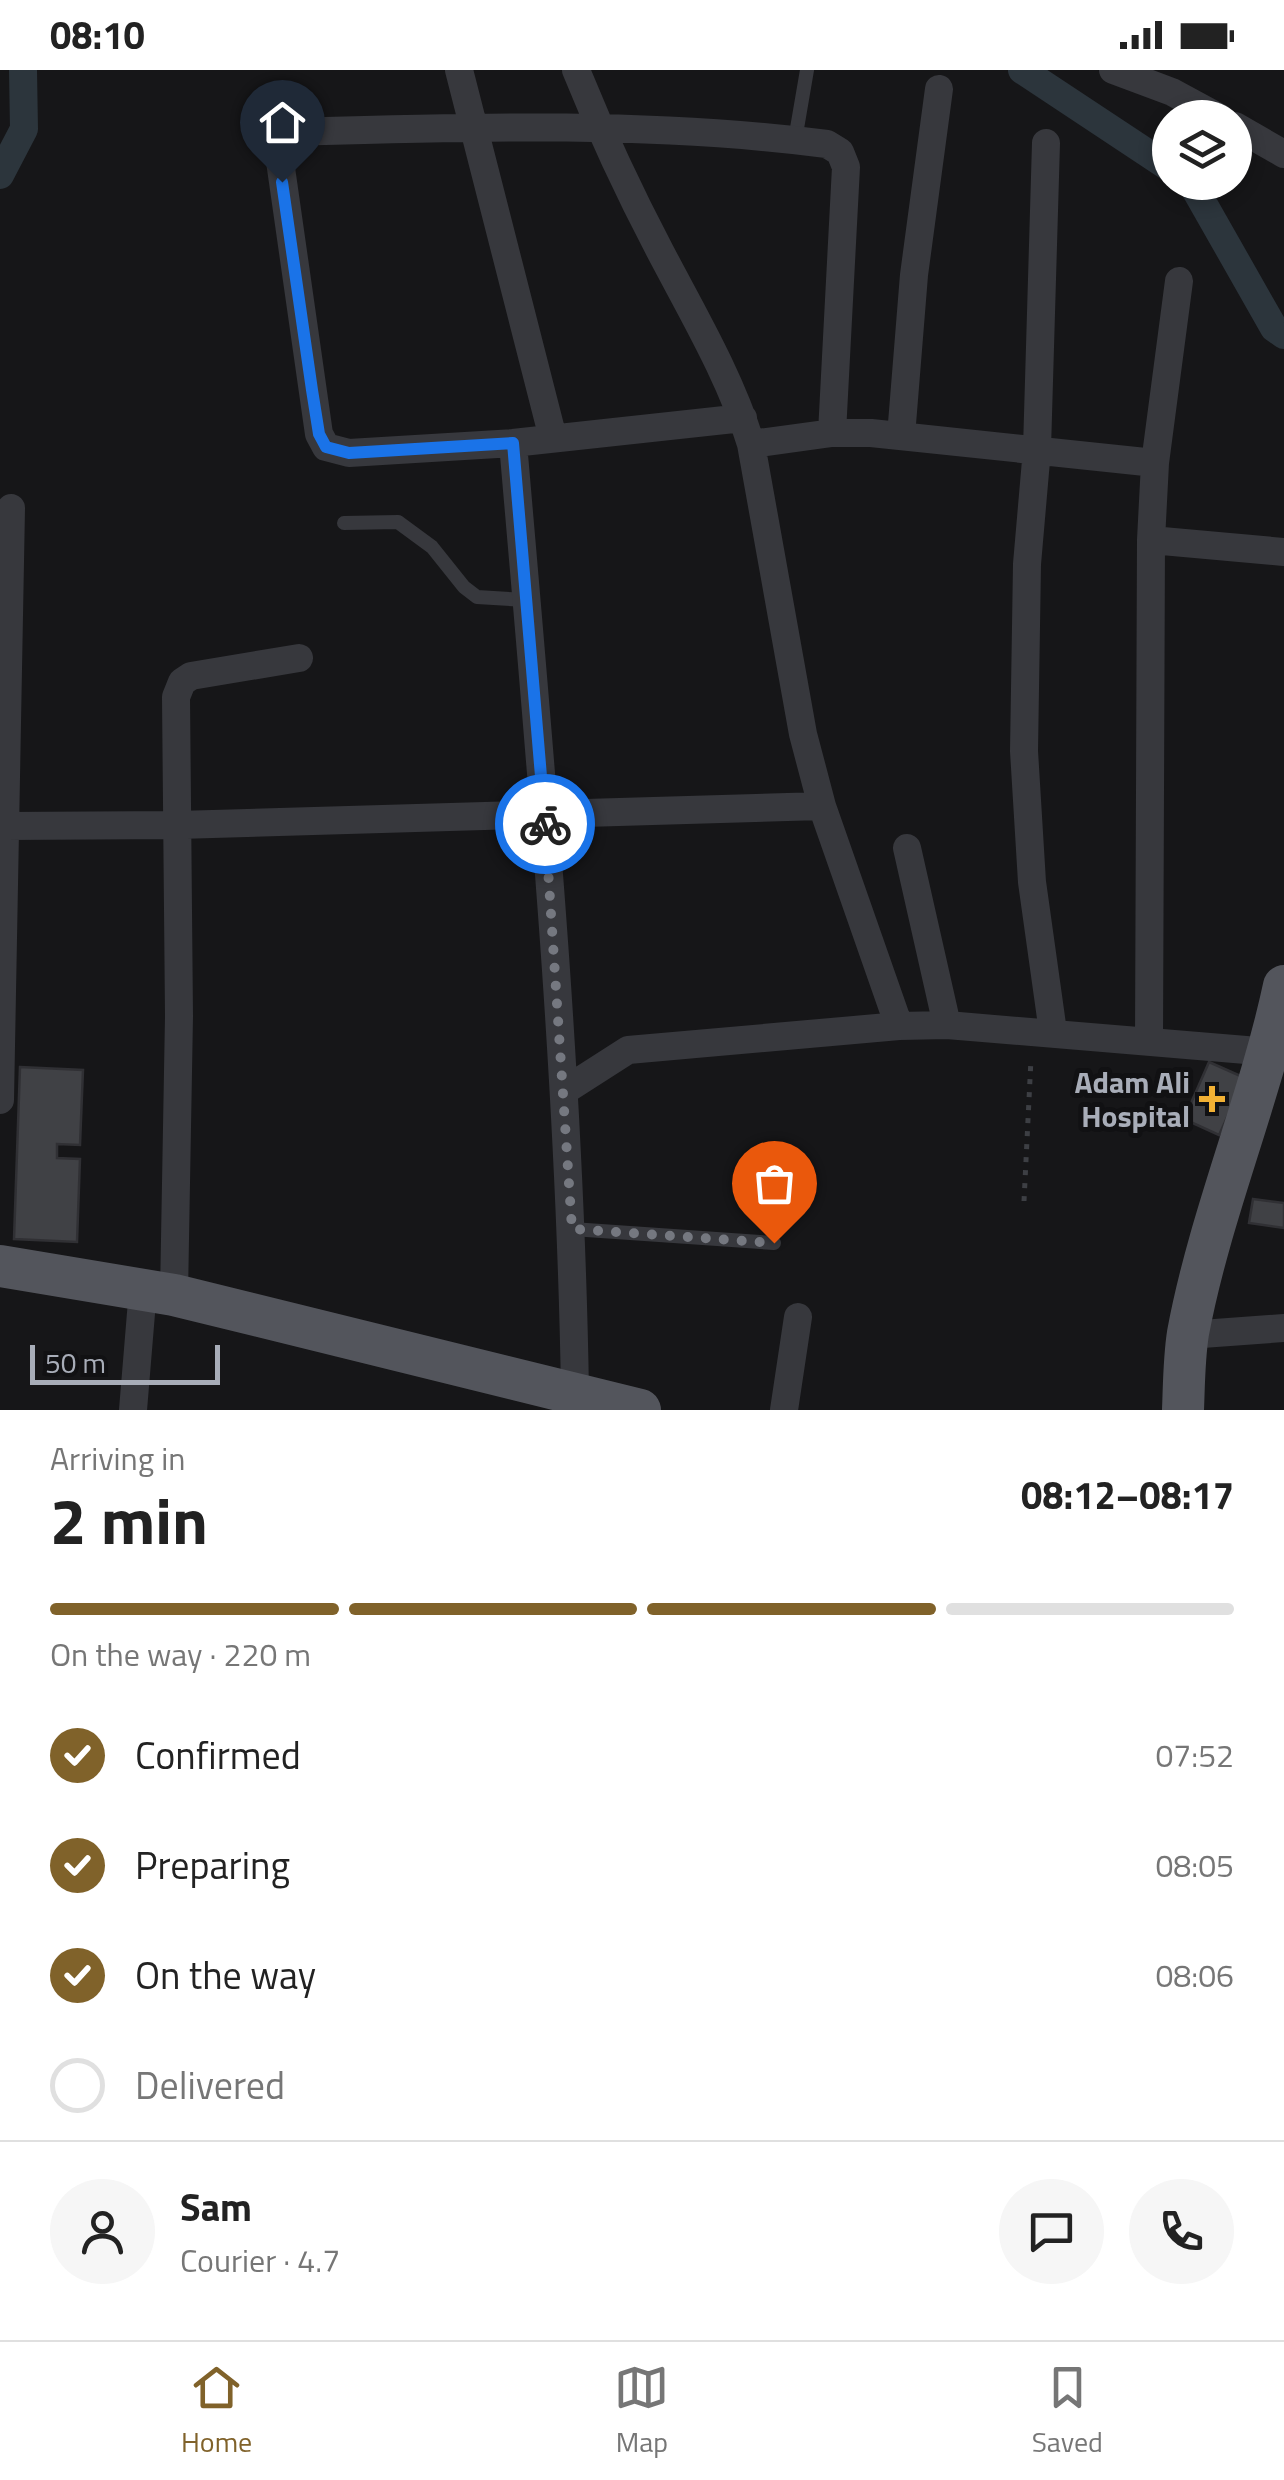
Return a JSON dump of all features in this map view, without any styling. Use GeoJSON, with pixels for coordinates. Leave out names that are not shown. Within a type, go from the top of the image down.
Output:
{"type":"FeatureCollection","features":[{"type":"Feature","properties":{"kind":"main road"},"geometry":{"type":"LineString","coordinates":[[1183,1410],[1188,1335],[1225,1187],[1270,1052],[1284,986]]}},
{"type":"Feature","properties":{"kind":"main road"},"geometry":{"type":"LineString","coordinates":[[0,1266],[159,1292],[640,1410]]}},
{"type":"Feature","properties":{"kind":"street"},"geometry":{"type":"LineString","coordinates":[[458,70],[552,438]]}},
{"type":"Feature","properties":{"kind":"street"},"geometry":{"type":"LineString","coordinates":[[576,70],[600,128],[716,357],[747,432],[803,734],[822,806],[899,1026]]}},
{"type":"Feature","properties":{"kind":"street"},"geometry":{"type":"LineString","coordinates":[[1113,70],[1187,100]]}},
{"type":"Feature","properties":{"kind":"street"},"geometry":{"type":"LineString","coordinates":[[901,436],[914,275],[939,88]]}},
{"type":"Feature","properties":{"kind":"street"},"geometry":{"type":"LineString","coordinates":[[832,433],[846,167],[840,152],[826,144],[600,128],[474,127],[287,132],[279,136],[312,390],[319,434],[326,447],[349,453],[552,438],[832,433],[901,436],[1155,463]]}},
{"type":"Feature","properties":{"kind":"street"},"geometry":{"type":"LineString","coordinates":[[1252,136],[1284,154]]}},
{"type":"Feature","properties":{"kind":"street"},"geometry":{"type":"LineString","coordinates":[[1042,1032],[1024,751],[1027,564],[1037,449],[1046,144]]}},
{"type":"Feature","properties":{"kind":"street"},"geometry":{"type":"LineString","coordinates":[[1150,1041],[1152,540],[1155,463],[1179,280]]}},
{"type":"Feature","properties":{"kind":"street"},"geometry":{"type":"LineString","coordinates":[[513,443],[564,1091],[576,1392]]}},
{"type":"Feature","properties":{"kind":"street"},"geometry":{"type":"LineString","coordinates":[[0,1100],[11,508]]}},
{"type":"Feature","properties":{"kind":"street"},"geometry":{"type":"LineString","coordinates":[[1152,540],[1284,552]]}},
{"type":"Feature","properties":{"kind":"street"},"geometry":{"type":"LineString","coordinates":[[132,1410],[159,1292],[179,1016],[176,697],[182,682],[191,676],[299,658]]}},
{"type":"Feature","properties":{"kind":"street"},"geometry":{"type":"LineString","coordinates":[[6,826],[822,806]]}},
{"type":"Feature","properties":{"kind":"street"},"geometry":{"type":"LineString","coordinates":[[907,848],[946,1024]]}},
{"type":"Feature","properties":{"kind":"street"},"geometry":{"type":"LineString","coordinates":[[564,1091],[628,1050],[899,1026],[946,1024],[1270,1052]]}},
{"type":"Feature","properties":{"kind":"street"},"geometry":{"type":"LineString","coordinates":[[784,1410],[798,1317]]}},
{"type":"Feature","properties":{"kind":"street"},"geometry":{"type":"LineString","coordinates":[[1188,1335],[1284,1328]]}},
{"type":"Feature","properties":{"kind":"lane"},"geometry":{"type":"LineString","coordinates":[[794,140],[806,70]]}},
{"type":"Feature","properties":{"kind":"lane"},"geometry":{"type":"LineString","coordinates":[[344,523],[398,522],[432,547],[477,597],[526,600]]}},
{"type":"Feature","properties":{"kind":"lane"},"geometry":{"type":"LineString","coordinates":[[572,1229],[774,1243]]}},
{"type":"Feature","properties":{"kind":"path"},"geometry":{"type":"LineString","coordinates":[[1024,1200],[1042,1032]]}},
{"type":"Feature","properties":{"kind":"building"},"geometry":{"type":"Polygon","coordinates":[[[1209,1062],[1245,1078],[1219,1135],[1184,1119],[1209,1062]]]}},
{"type":"Feature","properties":{"kind":"building"},"geometry":{"type":"Polygon","coordinates":[[[20,1067],[83,1070],[80,1145],[57,1144],[57,1158],[80,1159],[77,1242],[14,1239],[20,1067]]]}},
{"type":"Feature","properties":{"kind":"building"},"geometry":{"type":"Polygon","coordinates":[[[1253,1199],[1284,1203],[1284,1228],[1249,1223],[1253,1199]]]}},
{"type":"Feature","properties":{"kind":"waterway"},"geometry":{"type":"LineString","coordinates":[[0,175],[24,129],[23,70]]}},
{"type":"Feature","properties":{"kind":"waterway"},"geometry":{"type":"LineString","coordinates":[[1022,70],[1152,156]]}},
{"type":"Feature","properties":{"kind":"waterway"},"geometry":{"type":"LineString","coordinates":[[1201,200],[1274,328],[1284,335]]}},
{"type":"Feature","properties":{"kind":"way so far"},"geometry":{"type":"LineString","coordinates":[[545,824],[572,1229],[774,1243]]}},
{"type":"Feature","properties":{"kind":"place","name":"Adam Ali Hospital"},"geometry":{"type":"Point","coordinates":[1212,1099]}},
{"type":"Feature","properties":{"kind":"route"},"geometry":{"type":"LineString","coordinates":[[282,182],[319,434],[326,447],[349,453],[513,443],[545,824]]}}]}
